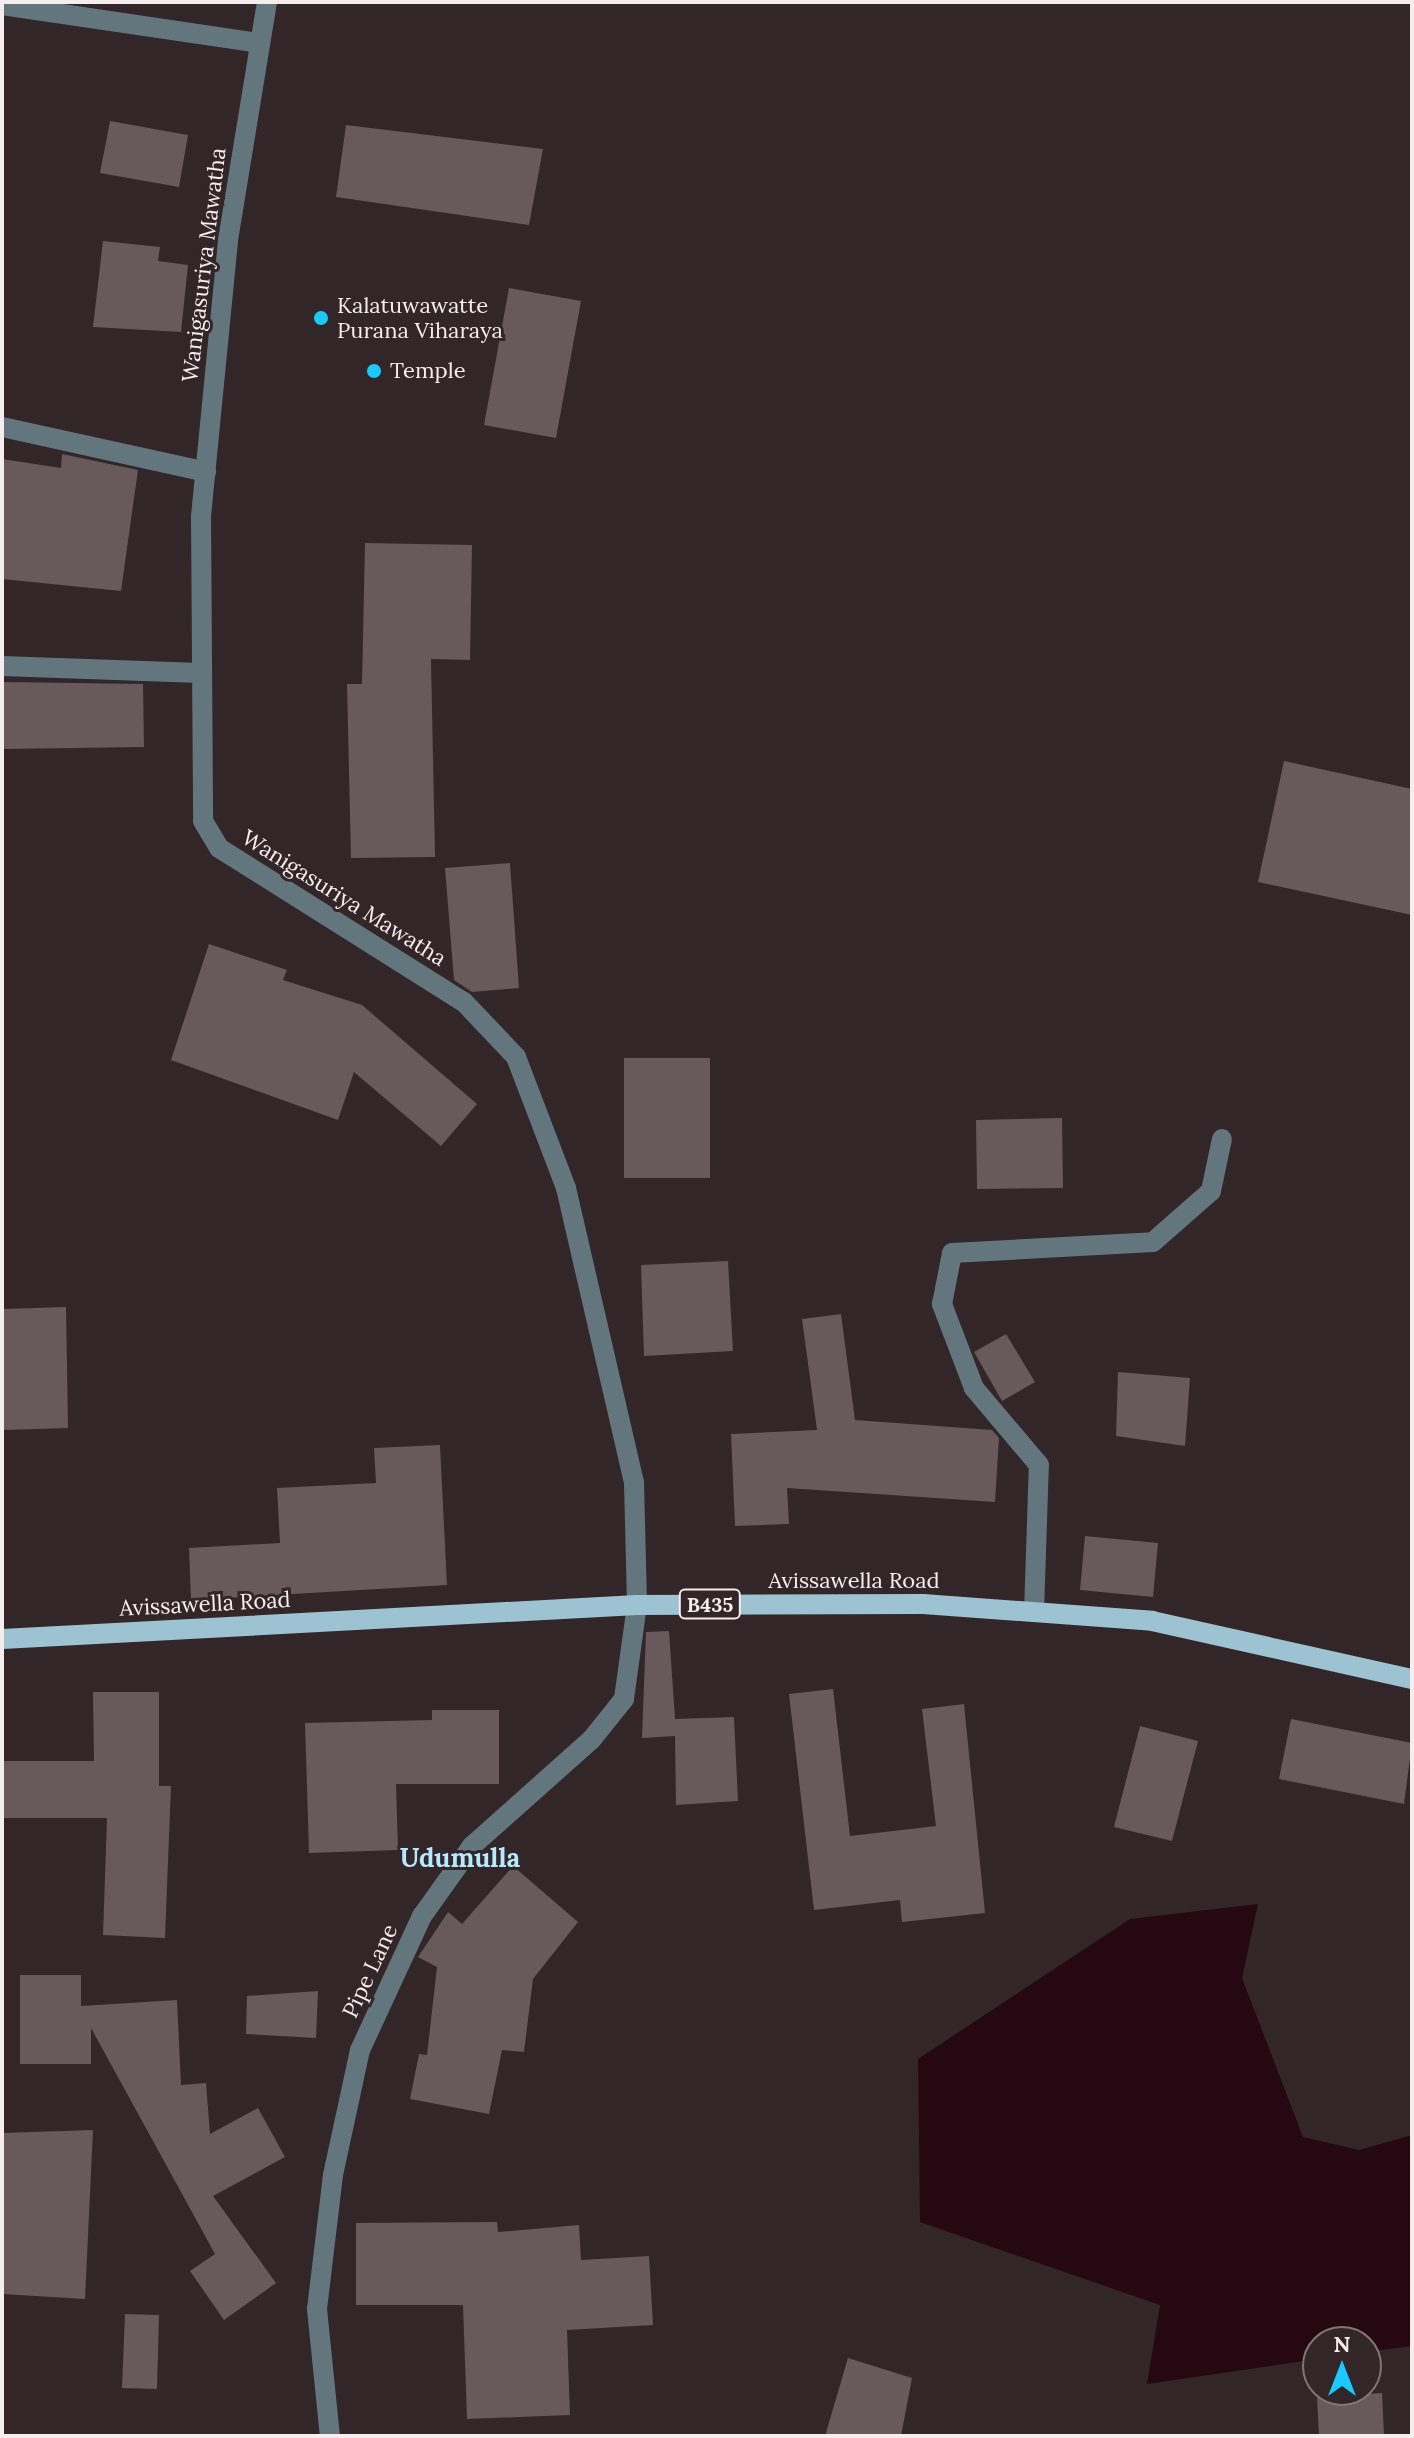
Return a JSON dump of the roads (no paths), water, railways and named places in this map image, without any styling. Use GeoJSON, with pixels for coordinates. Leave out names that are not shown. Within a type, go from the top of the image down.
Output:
{"type":"FeatureCollection","features":[{"type":"Feature","properties":{"kind":"main road","name":"Avissawella Road"},"geometry":{"type":"LineString","coordinates":[[2,1639],[637,1605],[923,1604],[1152,1621],[1412,1679]]}},
{"type":"Feature","properties":{"kind":"street","name":"Wanigasuriya Mawatha"},"geometry":{"type":"LineString","coordinates":[[267,2],[228,241],[206,472],[199,788],[207,835],[464,1002],[532,1085],[586,1265],[634,1482],[637,1605]]}},
{"type":"Feature","properties":{"kind":"street"},"geometry":{"type":"LineString","coordinates":[[2,5],[258,43]]}},
{"type":"Feature","properties":{"kind":"street"},"geometry":{"type":"LineString","coordinates":[[2,427],[206,472]]}},
{"type":"Feature","properties":{"kind":"street"},"geometry":{"type":"LineString","coordinates":[[2,666],[200,673]]}},
{"type":"Feature","properties":{"kind":"street"},"geometry":{"type":"LineString","coordinates":[[1034,1612],[1039,1465],[974,1388],[942,1304],[952,1253],[1153,1242],[1211,1191],[1222,1139]]}},
{"type":"Feature","properties":{"kind":"street","name":"Pipe Lane"},"geometry":{"type":"LineString","coordinates":[[330,2436],[317,2309],[333,2175],[360,2050],[422,1916],[472,1846],[592,1739],[624,1699],[637,1605]]}},
{"type":"Feature","properties":{"kind":"place","name":"Kalatuwawatte Purana Viharaya"},"geometry":{"type":"Point","coordinates":[321,318]}},
{"type":"Feature","properties":{"kind":"place","name":"Temple"},"geometry":{"type":"Point","coordinates":[374,371]}},
{"type":"Feature","properties":{"kind":"district","name":"Udumulla"},"geometry":{"type":"Point","coordinates":[460,1858]}}]}
